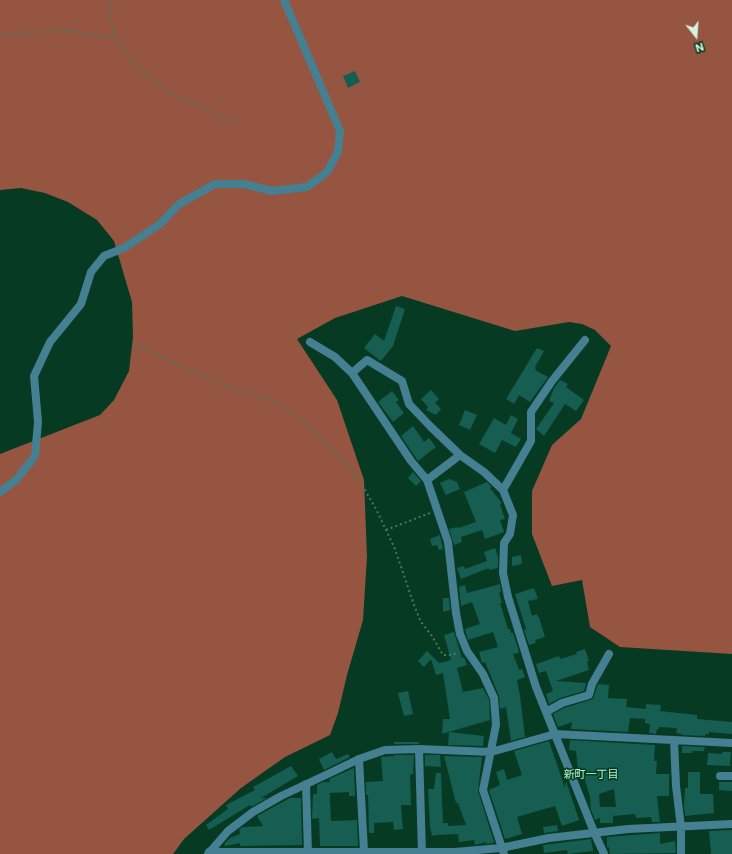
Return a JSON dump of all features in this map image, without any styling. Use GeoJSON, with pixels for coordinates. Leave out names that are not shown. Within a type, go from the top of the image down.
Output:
{"type":"FeatureCollection","features":[{"type":"Feature","properties":{"kind":"street"},"geometry":{"type":"LineString","coordinates":[[0,492],[16,480],[35,456],[38,422],[34,376],[50,342],[81,304],[91,272],[104,256],[130,244],[160,224],[179,204],[215,184],[244,184],[272,191],[307,187],[327,172],[338,152],[340,131],[284,0]]}},
{"type":"Feature","properties":{"kind":"street"},"geometry":{"type":"LineString","coordinates":[[503,490],[531,441],[531,412],[552,381],[586,340]]}},
{"type":"Feature","properties":{"kind":"street"},"geometry":{"type":"LineString","coordinates":[[310,342],[336,357],[352,373],[411,462],[427,480],[448,542],[456,613],[460,634],[466,651],[483,674],[494,698],[496,725],[483,790],[503,851]]}},
{"type":"Feature","properties":{"kind":"street"},"geometry":{"type":"LineString","coordinates":[[352,373],[368,360],[402,381],[409,404],[460,455],[484,472],[503,490],[513,515],[510,534],[504,543],[503,573],[508,597],[536,687],[604,854]]}},
{"type":"Feature","properties":{"kind":"street"},"geometry":{"type":"LineString","coordinates":[[427,480],[460,455]]}},
{"type":"Feature","properties":{"kind":"street"},"geometry":{"type":"LineString","coordinates":[[546,712],[562,703],[589,695],[592,684],[609,654]]}},
{"type":"Feature","properties":{"kind":"street"},"geometry":{"type":"LineString","coordinates":[[208,853],[228,831],[253,812],[281,796],[359,759],[385,750],[419,749],[491,752],[555,734],[732,743]]}},
{"type":"Feature","properties":{"kind":"street"},"geometry":{"type":"LineString","coordinates":[[674,740],[676,786],[681,827],[681,854]]}},
{"type":"Feature","properties":{"kind":"street"},"geometry":{"type":"LineString","coordinates":[[419,749],[422,853]]}},
{"type":"Feature","properties":{"kind":"street"},"geometry":{"type":"LineString","coordinates":[[359,759],[364,851]]}},
{"type":"Feature","properties":{"kind":"street"},"geometry":{"type":"LineString","coordinates":[[720,776],[732,776]]}},
{"type":"Feature","properties":{"kind":"street"},"geometry":{"type":"LineString","coordinates":[[306,784],[308,853]]}},
{"type":"Feature","properties":{"kind":"street"},"geometry":{"type":"LineString","coordinates":[[208,853],[308,853],[364,851],[422,853],[503,851],[549,838],[594,832],[628,828],[732,824]]}},
{"type":"Feature","properties":{"kind":"path"},"geometry":{"type":"LineString","coordinates":[[110,0],[111,21],[115,38],[131,60],[144,73],[168,92],[237,124]]}},
{"type":"Feature","properties":{"kind":"path"},"geometry":{"type":"LineString","coordinates":[[0,36],[29,32],[71,31],[115,38]]}},
{"type":"Feature","properties":{"kind":"path"},"geometry":{"type":"LineString","coordinates":[[133,344],[225,386],[264,398],[286,408],[315,432],[343,461],[376,508],[396,549],[421,622],[432,636],[443,655],[466,651]]}},
{"type":"Feature","properties":{"kind":"path"},"geometry":{"type":"LineString","coordinates":[[386,530],[437,510]]}},
{"type":"Feature","properties":{"kind":"shaded area"},"geometry":{"type":"Polygon","coordinates":[[[0,0],[732,0],[732,654],[620,647],[590,627],[582,580],[552,586],[532,534],[532,491],[552,445],[581,419],[611,346],[595,330],[582,324],[569,322],[515,331],[402,296],[335,318],[297,339],[337,400],[364,480],[367,557],[363,620],[338,713],[330,735],[285,757],[241,788],[184,839],[173,854],[0,854],[0,454],[100,415],[114,400],[129,371],[133,337],[132,302],[114,241],[97,220],[68,202],[45,193],[21,188],[0,190],[0,0]]]}},
{"type":"Feature","properties":{"kind":"building"},"geometry":{"type":"Polygon","coordinates":[[[355,71],[360,82],[348,88],[343,76],[355,71]]]}},
{"type":"Feature","properties":{"kind":"building"},"geometry":{"type":"Polygon","coordinates":[[[396,306],[405,309],[393,346],[381,361],[364,348],[375,334],[384,341],[396,306]]]}},
{"type":"Feature","properties":{"kind":"building"},"geometry":{"type":"Polygon","coordinates":[[[537,348],[544,351],[535,367],[535,370],[548,377],[530,402],[519,395],[514,404],[506,399],[537,348]]]}},
{"type":"Feature","properties":{"kind":"building"},"geometry":{"type":"Polygon","coordinates":[[[560,380],[568,384],[566,387],[584,400],[576,411],[565,404],[544,436],[536,429],[554,403],[549,401],[554,388],[560,380]]]}},
{"type":"Feature","properties":{"kind":"building"},"geometry":{"type":"Polygon","coordinates":[[[431,390],[439,399],[435,403],[441,409],[436,415],[426,410],[428,407],[421,399],[431,390]]]}},
{"type":"Feature","properties":{"kind":"building"},"geometry":{"type":"Polygon","coordinates":[[[392,391],[399,400],[396,402],[404,413],[393,422],[378,402],[392,391]]]}},
{"type":"Feature","properties":{"kind":"building"},"geometry":{"type":"Polygon","coordinates":[[[465,410],[477,415],[470,430],[459,425],[465,410]]]}},
{"type":"Feature","properties":{"kind":"building"},"geometry":{"type":"Polygon","coordinates":[[[511,415],[518,419],[511,433],[521,439],[516,447],[502,440],[495,453],[479,444],[494,418],[506,425],[511,415]]]}},
{"type":"Feature","properties":{"kind":"building"},"geometry":{"type":"Polygon","coordinates":[[[413,426],[424,442],[429,438],[436,447],[418,461],[401,436],[413,426]]]}},
{"type":"Feature","properties":{"kind":"building"},"geometry":{"type":"Polygon","coordinates":[[[413,472],[421,481],[416,486],[408,478],[413,472]]]}},
{"type":"Feature","properties":{"kind":"building"},"geometry":{"type":"Polygon","coordinates":[[[449,479],[457,482],[460,489],[446,495],[440,483],[449,479]]]}},
{"type":"Feature","properties":{"kind":"building"},"geometry":{"type":"Polygon","coordinates":[[[487,482],[502,503],[500,504],[505,519],[500,520],[504,532],[485,539],[482,530],[461,537],[462,542],[454,545],[449,529],[458,528],[476,522],[464,492],[487,482]]]}},
{"type":"Feature","properties":{"kind":"building"},"geometry":{"type":"Polygon","coordinates":[[[440,535],[443,549],[439,550],[437,545],[432,546],[430,539],[440,535]]]}},
{"type":"Feature","properties":{"kind":"building"},"geometry":{"type":"Polygon","coordinates":[[[495,548],[498,557],[498,568],[489,570],[489,568],[461,579],[457,568],[464,566],[465,569],[487,561],[484,552],[495,548]]]}},
{"type":"Feature","properties":{"kind":"building"},"geometry":{"type":"Polygon","coordinates":[[[521,555],[522,564],[512,566],[512,557],[521,555]]]}},
{"type":"Feature","properties":{"kind":"building"},"geometry":{"type":"Polygon","coordinates":[[[500,584],[501,592],[499,593],[502,603],[500,603],[508,629],[510,629],[511,633],[513,633],[519,653],[513,654],[519,670],[522,669],[525,677],[517,680],[525,737],[511,741],[506,707],[500,709],[499,696],[485,662],[482,663],[479,652],[498,647],[493,632],[468,640],[465,629],[480,624],[472,602],[461,606],[459,587],[465,585],[467,593],[500,584]]]}},
{"type":"Feature","properties":{"kind":"building"},"geometry":{"type":"Polygon","coordinates":[[[534,588],[538,599],[528,601],[532,616],[537,614],[539,617],[545,637],[535,640],[536,643],[529,645],[524,630],[526,629],[515,594],[534,588]]]}},
{"type":"Feature","properties":{"kind":"building"},"geometry":{"type":"Polygon","coordinates":[[[443,598],[449,598],[450,610],[443,612],[443,598]]]}},
{"type":"Feature","properties":{"kind":"building"},"geometry":{"type":"Polygon","coordinates":[[[454,632],[462,658],[464,657],[467,665],[457,668],[463,692],[483,688],[489,699],[490,720],[442,734],[443,719],[450,719],[443,673],[436,675],[431,659],[424,667],[418,661],[427,651],[439,663],[451,660],[444,635],[454,632]]]}},
{"type":"Feature","properties":{"kind":"building"},"geometry":{"type":"Polygon","coordinates":[[[585,649],[589,661],[587,661],[589,670],[556,681],[586,683],[584,691],[560,698],[549,704],[546,694],[553,691],[546,671],[539,673],[536,664],[559,656],[560,659],[577,654],[576,652],[585,649]]]}},
{"type":"Feature","properties":{"kind":"building"},"geometry":{"type":"Polygon","coordinates":[[[598,684],[609,685],[608,698],[627,699],[626,707],[646,709],[646,704],[661,705],[660,711],[697,715],[697,719],[732,722],[732,734],[709,732],[709,734],[705,734],[705,736],[682,735],[676,733],[677,728],[659,727],[656,734],[649,733],[650,724],[645,723],[645,719],[630,718],[628,732],[571,729],[572,722],[558,727],[553,714],[564,708],[593,699],[598,684]]]}},
{"type":"Feature","properties":{"kind":"building"},"geometry":{"type":"Polygon","coordinates":[[[408,691],[413,714],[404,716],[398,693],[408,691]]]}},
{"type":"Feature","properties":{"kind":"building"},"geometry":{"type":"Polygon","coordinates":[[[449,732],[484,736],[483,746],[448,745],[449,732]]]}},
{"type":"Feature","properties":{"kind":"building"},"geometry":{"type":"Polygon","coordinates":[[[570,740],[655,745],[654,761],[657,761],[656,774],[669,774],[669,796],[657,796],[660,822],[652,822],[651,817],[636,818],[635,814],[613,816],[613,823],[600,823],[600,818],[595,820],[591,810],[590,797],[582,770],[578,770],[576,751],[569,750],[570,740]],[[614,789],[599,794],[600,807],[616,807],[614,789]]]}},
{"type":"Feature","properties":{"kind":"building"},"geometry":{"type":"Polygon","coordinates":[[[549,741],[565,788],[566,781],[579,820],[562,826],[555,806],[517,817],[522,834],[505,839],[489,790],[500,785],[496,772],[504,769],[507,780],[522,775],[514,751],[549,741]]]}},
{"type":"Feature","properties":{"kind":"building"},"geometry":{"type":"Polygon","coordinates":[[[394,742],[419,742],[419,744],[394,744],[394,742]]]}},
{"type":"Feature","properties":{"kind":"building"},"geometry":{"type":"Polygon","coordinates":[[[682,746],[705,747],[704,751],[682,753],[682,746]]]}},
{"type":"Feature","properties":{"kind":"building"},"geometry":{"type":"Polygon","coordinates":[[[332,752],[336,759],[348,754],[350,757],[324,770],[319,759],[332,752]]]}},
{"type":"Feature","properties":{"kind":"building"},"geometry":{"type":"Polygon","coordinates":[[[722,752],[731,752],[730,766],[707,765],[708,753],[722,754],[722,752]]]}},
{"type":"Feature","properties":{"kind":"building"},"geometry":{"type":"Polygon","coordinates":[[[394,755],[414,755],[413,774],[410,775],[411,805],[401,805],[403,829],[394,830],[393,822],[374,823],[374,833],[369,833],[368,795],[366,795],[366,782],[383,781],[381,757],[394,755]]]}},
{"type":"Feature","properties":{"kind":"building"},"geometry":{"type":"Polygon","coordinates":[[[425,755],[440,755],[441,767],[425,766],[425,755]]]}},
{"type":"Feature","properties":{"kind":"building"},"geometry":{"type":"Polygon","coordinates":[[[444,756],[482,757],[478,791],[494,842],[493,843],[486,844],[486,842],[475,845],[474,840],[459,842],[458,834],[432,836],[428,789],[434,789],[436,773],[441,773],[443,823],[448,823],[448,826],[466,825],[458,803],[456,803],[444,756]]]}},
{"type":"Feature","properties":{"kind":"building"},"geometry":{"type":"Polygon","coordinates":[[[291,766],[298,776],[261,798],[267,798],[251,807],[250,805],[209,830],[206,825],[228,809],[226,805],[255,790],[253,787],[291,766]]]}},
{"type":"Feature","properties":{"kind":"building"},"geometry":{"type":"Polygon","coordinates":[[[354,768],[355,796],[349,796],[349,792],[330,793],[331,821],[357,820],[358,846],[320,846],[319,818],[312,819],[313,794],[317,794],[317,785],[323,782],[330,782],[329,779],[354,768]]]}},
{"type":"Feature","properties":{"kind":"building"},"geometry":{"type":"Polygon","coordinates":[[[688,772],[700,772],[700,794],[713,794],[714,813],[685,816],[685,788],[688,788],[688,772]]]}},
{"type":"Feature","properties":{"kind":"building"},"geometry":{"type":"Polygon","coordinates":[[[719,782],[732,782],[732,791],[719,790],[719,782]]]}},
{"type":"Feature","properties":{"kind":"building"},"geometry":{"type":"Polygon","coordinates":[[[290,798],[301,798],[302,845],[240,846],[240,843],[225,846],[224,844],[230,838],[240,834],[239,829],[243,827],[263,826],[257,816],[290,798]]]}},
{"type":"Feature","properties":{"kind":"building"},"geometry":{"type":"Polygon","coordinates":[[[557,825],[558,831],[544,833],[543,827],[557,825]]]}},
{"type":"Feature","properties":{"kind":"building"},"geometry":{"type":"Polygon","coordinates":[[[732,830],[732,854],[711,854],[709,831],[732,830]]]}},
{"type":"Feature","properties":{"kind":"building"},"geometry":{"type":"Polygon","coordinates":[[[660,833],[660,844],[675,841],[676,853],[610,854],[609,847],[607,847],[607,837],[660,833]]]}},
{"type":"Feature","properties":{"kind":"building"},"geometry":{"type":"Polygon","coordinates":[[[591,839],[593,851],[568,854],[567,850],[544,853],[543,845],[591,839]]]}},
{"type":"Feature","properties":{"kind":"district","name":"新町一丁目"},"geometry":{"type":"Point","coordinates":[591,774]}}]}
